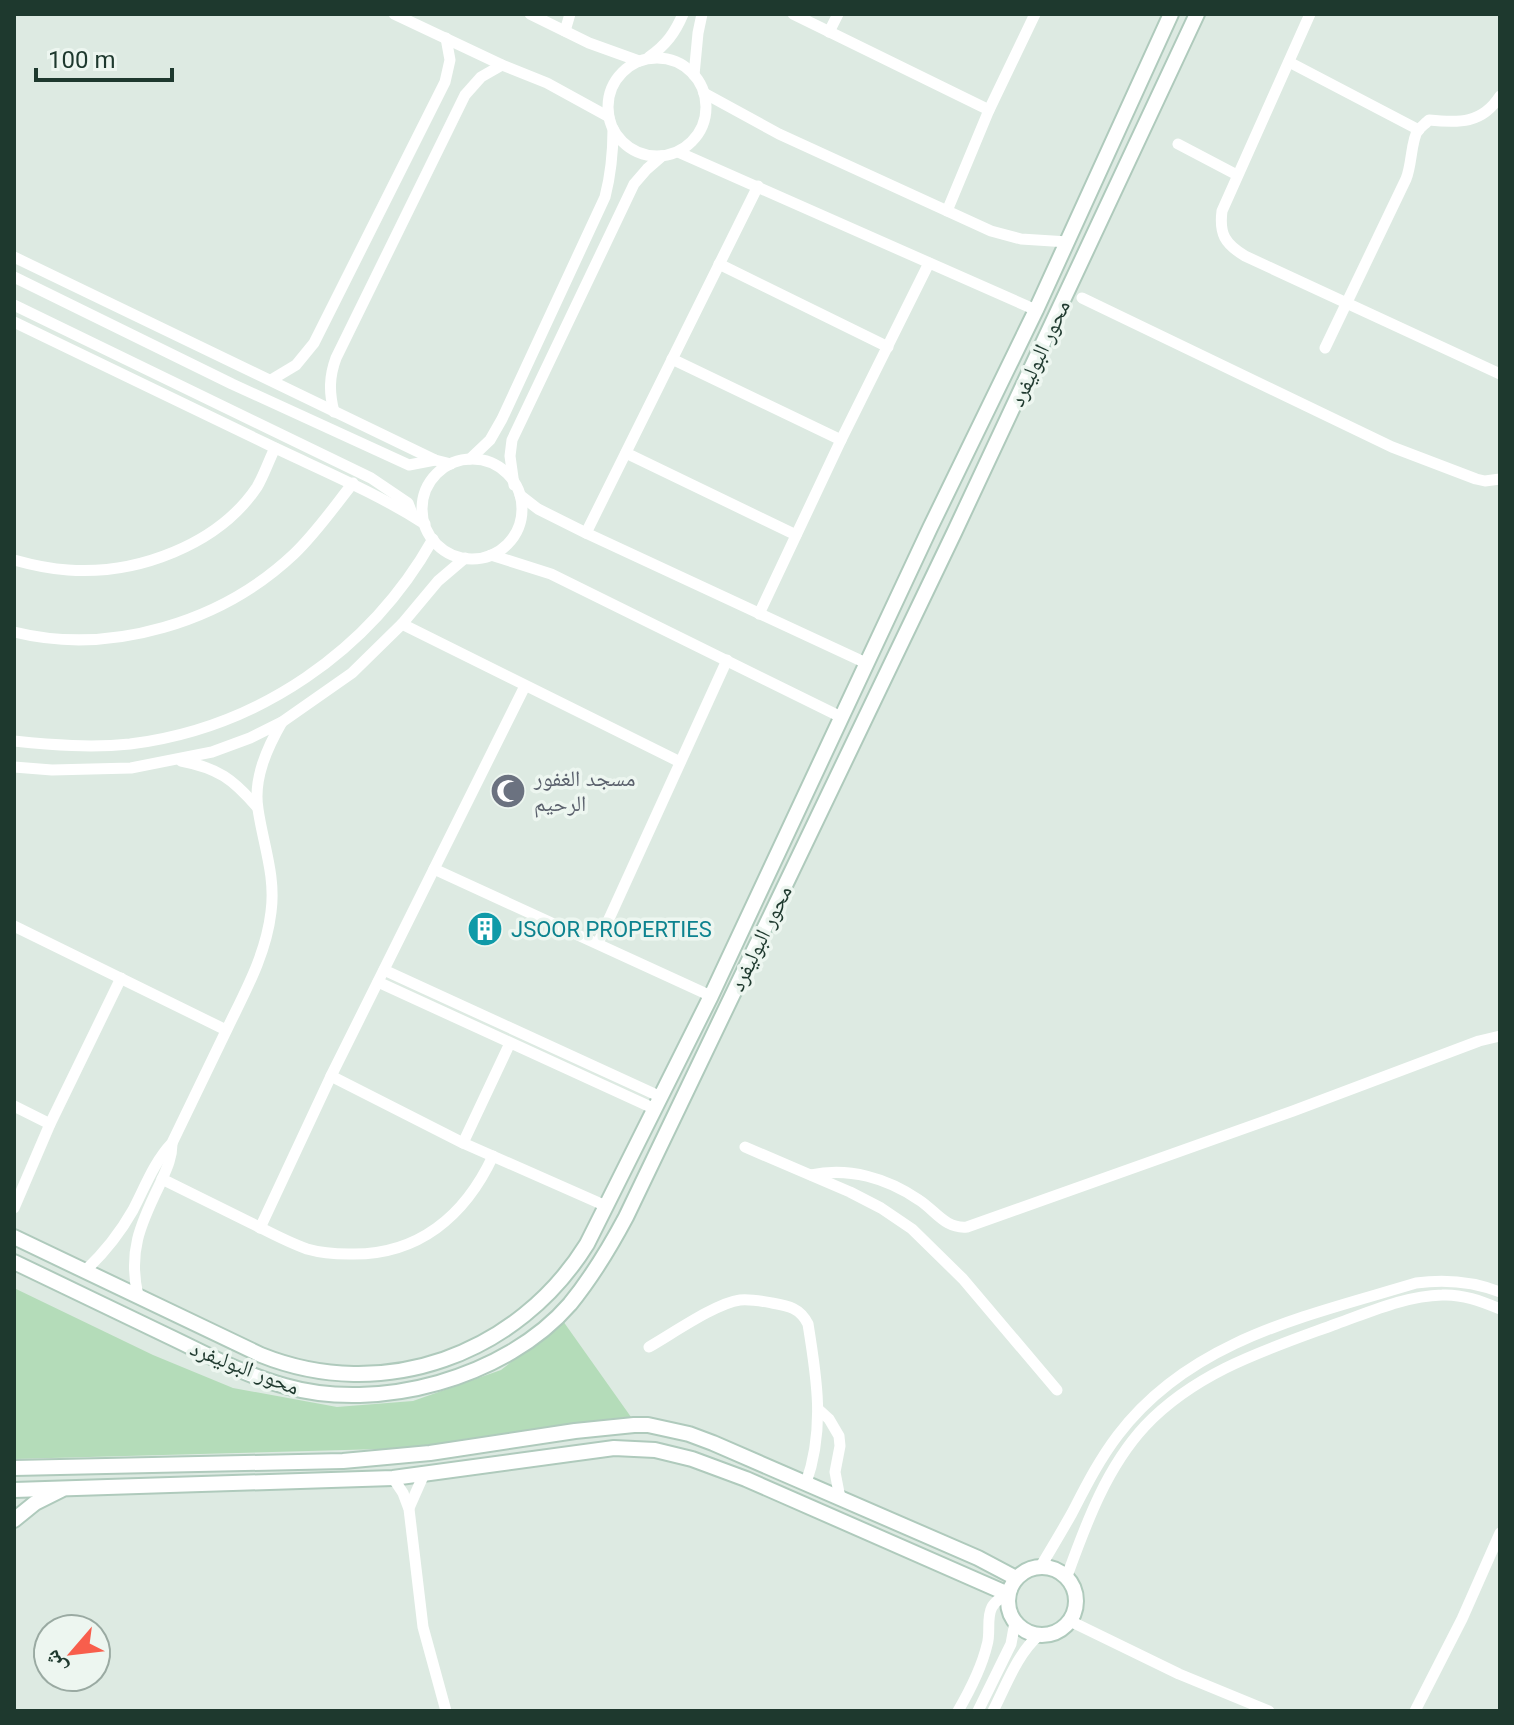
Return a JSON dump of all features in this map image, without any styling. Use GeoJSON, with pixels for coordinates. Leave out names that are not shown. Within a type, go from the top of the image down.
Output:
{"type":"FeatureCollection","features":[{"type":"Feature","properties":{"kind":"street"},"geometry":{"type":"LineString","coordinates":[[394,14],[547,83],[611,123],[619,139],[628,147],[650,156],[678,152],[699,133],[706,107],[704,93],[694,75],[684,66],[673,60],[643,60],[612,53],[530,14]]}},
{"type":"Feature","properties":{"kind":"street"},"geometry":{"type":"LineString","coordinates":[[565,31],[570,14]]}},
{"type":"Feature","properties":{"kind":"street"},"geometry":{"type":"LineString","coordinates":[[470,459],[490,440],[502,419],[605,197],[613,152],[608,104],[611,90],[627,68],[664,46],[683,14]]}},
{"type":"Feature","properties":{"kind":"street"},"geometry":{"type":"LineString","coordinates":[[694,75],[702,14]]}},
{"type":"Feature","properties":{"kind":"street"},"geometry":{"type":"LineString","coordinates":[[793,14],[989,110]]}},
{"type":"Feature","properties":{"kind":"street"},"geometry":{"type":"LineString","coordinates":[[829,32],[838,14]]}},
{"type":"Feature","properties":{"kind":"street"},"geometry":{"type":"LineString","coordinates":[[947,211],[989,110],[1035,14]]}},
{"type":"Feature","properties":{"kind":"street","name":"محور البوليفرد"},"geometry":{"type":"LineString","coordinates":[[14,1237],[261,1355],[294,1367],[347,1375],[398,1371],[466,1351],[528,1314],[555,1289],[587,1244],[711,996],[866,663],[1068,242],[1171,14]]}},
{"type":"Feature","properties":{"kind":"street","name":"محور البوليفرد"},"geometry":{"type":"LineString","coordinates":[[14,1262],[228,1364],[285,1386],[321,1394],[357,1396],[394,1393],[432,1385],[469,1372],[508,1353],[535,1335],[569,1305],[598,1266],[626,1217],[954,533],[1197,14]]}},
{"type":"Feature","properties":{"kind":"street"},"geometry":{"type":"LineString","coordinates":[[1310,14],[1222,211],[1225,240],[1231,248],[1245,256],[1500,374]]}},
{"type":"Feature","properties":{"kind":"street"},"geometry":{"type":"LineString","coordinates":[[271,380],[296,365],[314,343],[445,82],[450,60],[446,38]]}},
{"type":"Feature","properties":{"kind":"street"},"geometry":{"type":"LineString","coordinates":[[1289,62],[1419,130]]}},
{"type":"Feature","properties":{"kind":"street"},"geometry":{"type":"LineString","coordinates":[[334,412],[329,385],[336,358],[465,95],[481,77],[502,65]]}},
{"type":"Feature","properties":{"kind":"street"},"geometry":{"type":"LineString","coordinates":[[704,93],[779,134],[991,231],[1036,241],[1068,242]]}},
{"type":"Feature","properties":{"kind":"street"},"geometry":{"type":"LineString","coordinates":[[1325,348],[1406,179],[1419,130],[1429,120],[1460,122],[1473,119],[1494,105],[1500,96]]}},
{"type":"Feature","properties":{"kind":"street"},"geometry":{"type":"LineString","coordinates":[[1178,144],[1237,175]]}},
{"type":"Feature","properties":{"kind":"street"},"geometry":{"type":"LineString","coordinates":[[678,152],[1036,310]]}},
{"type":"Feature","properties":{"kind":"street"},"geometry":{"type":"LineString","coordinates":[[662,156],[634,184],[512,440],[510,456],[517,490],[522,516],[515,535],[491,555],[465,558],[447,552],[433,539],[425,524],[423,504],[429,485],[442,469],[470,459],[488,461],[504,470],[517,490],[538,509],[866,663]]}},
{"type":"Feature","properties":{"kind":"street"},"geometry":{"type":"LineString","coordinates":[[586,533],[758,186]]}},
{"type":"Feature","properties":{"kind":"street"},"geometry":{"type":"LineString","coordinates":[[14,257],[435,460],[451,464]]}},
{"type":"Feature","properties":{"kind":"street"},"geometry":{"type":"LineString","coordinates":[[759,614],[929,263]]}},
{"type":"Feature","properties":{"kind":"street"},"geometry":{"type":"LineString","coordinates":[[719,264],[888,347]]}},
{"type":"Feature","properties":{"kind":"street"},"geometry":{"type":"LineString","coordinates":[[14,277],[232,384],[409,465],[435,460]]}},
{"type":"Feature","properties":{"kind":"street"},"geometry":{"type":"LineString","coordinates":[[1082,298],[1392,447],[1476,479],[1500,479]]}},
{"type":"Feature","properties":{"kind":"street"},"geometry":{"type":"LineString","coordinates":[[14,305],[371,478],[408,503],[413,516]]}},
{"type":"Feature","properties":{"kind":"street"},"geometry":{"type":"LineString","coordinates":[[14,322],[353,483],[425,524]]}},
{"type":"Feature","properties":{"kind":"street"},"geometry":{"type":"LineString","coordinates":[[672,359],[841,440]]}},
{"type":"Feature","properties":{"kind":"street"},"geometry":{"type":"LineString","coordinates":[[14,560],[70,571],[102,570],[163,557],[191,545],[239,509],[258,486],[275,448]]}},
{"type":"Feature","properties":{"kind":"street"},"geometry":{"type":"LineString","coordinates":[[626,453],[796,535]]}},
{"type":"Feature","properties":{"kind":"street"},"geometry":{"type":"LineString","coordinates":[[14,632],[63,640],[105,638],[170,625],[216,608],[258,584],[295,553],[353,483]]}},
{"type":"Feature","properties":{"kind":"street"},"geometry":{"type":"LineString","coordinates":[[14,741],[85,746],[156,740],[211,726],[264,703],[312,674],[356,638],[411,577],[433,539]]}},
{"type":"Feature","properties":{"kind":"street"},"geometry":{"type":"LineString","coordinates":[[491,555],[551,574],[841,717]]}},
{"type":"Feature","properties":{"kind":"street"},"geometry":{"type":"LineString","coordinates":[[14,767],[52,770],[131,768],[212,752],[250,738],[282,722],[352,673],[402,624],[438,581],[465,558]]}},
{"type":"Feature","properties":{"kind":"street"},"geometry":{"type":"LineString","coordinates":[[402,624],[680,762]]}},
{"type":"Feature","properties":{"kind":"street"},"geometry":{"type":"LineString","coordinates":[[598,943],[727,660]]}},
{"type":"Feature","properties":{"kind":"street"},"geometry":{"type":"LineString","coordinates":[[260,1228],[331,1076],[525,686]]}},
{"type":"Feature","properties":{"kind":"street"},"geometry":{"type":"LineString","coordinates":[[85,1271],[124,1226],[154,1166],[172,1143],[265,943],[271,912],[272,880],[257,807],[258,783],[263,761],[282,722]]}},
{"type":"Feature","properties":{"kind":"street"},"geometry":{"type":"LineString","coordinates":[[177,760],[221,774],[240,787],[257,807]]}},
{"type":"Feature","properties":{"kind":"street"},"geometry":{"type":"LineString","coordinates":[[434,869],[711,996]]}},
{"type":"Feature","properties":{"kind":"street"},"geometry":{"type":"LineString","coordinates":[[14,926],[226,1030]]}},
{"type":"Feature","properties":{"kind":"street"},"geometry":{"type":"LineString","coordinates":[[384,970],[658,1103]]}},
{"type":"Feature","properties":{"kind":"street"},"geometry":{"type":"LineString","coordinates":[[14,1208],[50,1124],[121,978]]}},
{"type":"Feature","properties":{"kind":"street"},"geometry":{"type":"LineString","coordinates":[[378,982],[510,1043],[658,1103]]}},
{"type":"Feature","properties":{"kind":"street"},"geometry":{"type":"LineString","coordinates":[[811,1175],[842,1172],[874,1178],[911,1195],[946,1223],[967,1227],[1500,1036]]}},
{"type":"Feature","properties":{"kind":"street"},"geometry":{"type":"LineString","coordinates":[[463,1143],[510,1043]]}},
{"type":"Feature","properties":{"kind":"street"},"geometry":{"type":"LineString","coordinates":[[331,1076],[463,1143],[606,1206]]}},
{"type":"Feature","properties":{"kind":"street"},"geometry":{"type":"LineString","coordinates":[[14,1106],[50,1124]]}},
{"type":"Feature","properties":{"kind":"street"},"geometry":{"type":"LineString","coordinates":[[138,1296],[134,1273],[136,1239],[170,1159],[172,1143]]}},
{"type":"Feature","properties":{"kind":"street"},"geometry":{"type":"LineString","coordinates":[[745,1147],[866,1199],[912,1229],[963,1279],[1057,1390]]}},
{"type":"Feature","properties":{"kind":"street"},"geometry":{"type":"LineString","coordinates":[[162,1179],[287,1242],[326,1253],[364,1255],[401,1247],[426,1236],[447,1221],[466,1202],[493,1156]]}},
{"type":"Feature","properties":{"kind":"street"},"geometry":{"type":"LineString","coordinates":[[1041,1566],[1067,1523],[1088,1479],[1131,1418],[1155,1394],[1210,1355],[1272,1327],[1416,1283],[1454,1281],[1477,1284],[1500,1292]]}},
{"type":"Feature","properties":{"kind":"street"},"geometry":{"type":"LineString","coordinates":[[1067,1576],[1104,1484],[1122,1457],[1144,1427],[1169,1403],[1205,1379],[1229,1365],[1275,1346],[1412,1299],[1458,1295],[1500,1309]]}},
{"type":"Feature","properties":{"kind":"street"},"geometry":{"type":"LineString","coordinates":[[649,1347],[731,1302],[753,1300],[789,1306],[804,1316],[808,1324],[819,1430],[806,1483]]}},
{"type":"Feature","properties":{"kind":"street"},"geometry":{"type":"LineString","coordinates":[[818,1409],[834,1425],[839,1436],[835,1472],[840,1498]]}},
{"type":"Feature","properties":{"kind":"street"},"geometry":{"type":"LineString","coordinates":[[14,1468],[343,1461],[430,1453],[567,1432],[648,1425],[689,1434],[978,1558],[1016,1578]]}},
{"type":"Feature","properties":{"kind":"street"},"geometry":{"type":"LineString","coordinates":[[14,1490],[393,1478],[614,1448],[655,1450],[692,1459],[746,1479],[1008,1595]]}},
{"type":"Feature","properties":{"kind":"street"},"geometry":{"type":"LineString","coordinates":[[409,1509],[424,1474]]}},
{"type":"Feature","properties":{"kind":"street"},"geometry":{"type":"LineString","coordinates":[[393,1478],[409,1509],[423,1627],[446,1711]]}},
{"type":"Feature","properties":{"kind":"street"},"geometry":{"type":"LineString","coordinates":[[14,1520],[35,1503],[65,1489]]}},
{"type":"Feature","properties":{"kind":"street"},"geometry":{"type":"LineString","coordinates":[[1415,1711],[1462,1619],[1500,1533]]}},
{"type":"Feature","properties":{"kind":"street"},"geometry":{"type":"LineString","coordinates":[[969,1578],[978,1558]]}},
{"type":"Feature","properties":{"kind":"street"},"geometry":{"type":"LineString","coordinates":[[1041,1566],[1059,1570],[1067,1576],[1077,1598],[1070,1621],[1062,1629],[1039,1635],[1021,1628],[1015,1622],[1008,1605],[1008,1595],[1016,1578],[1031,1568],[1041,1566]]}},
{"type":"Feature","properties":{"kind":"street"},"geometry":{"type":"LineString","coordinates":[[958,1711],[989,1641],[991,1608],[1008,1595]]}},
{"type":"Feature","properties":{"kind":"street"},"geometry":{"type":"LineString","coordinates":[[1070,1621],[1179,1674],[1269,1711]]}},
{"type":"Feature","properties":{"kind":"street"},"geometry":{"type":"LineString","coordinates":[[978,1711],[1011,1644],[1015,1622]]}},
{"type":"Feature","properties":{"kind":"street"},"geometry":{"type":"LineString","coordinates":[[993,1711],[1024,1652],[1039,1635]]}},
{"type":"Feature","properties":{"kind":"green space"},"geometry":{"type":"Polygon","coordinates":[[[14,1288],[153,1355],[233,1388],[337,1407],[413,1401],[501,1370],[563,1321],[631,1417],[453,1447],[14,1459],[14,1288]]]}},
{"type":"Feature","properties":{"kind":"place","name":"مسجد الغفور الرحيم"},"geometry":{"type":"Point","coordinates":[508,791]}},
{"type":"Feature","properties":{"kind":"place","name":"JSOOR PROPERTIES"},"geometry":{"type":"Point","coordinates":[485,929]}}]}
